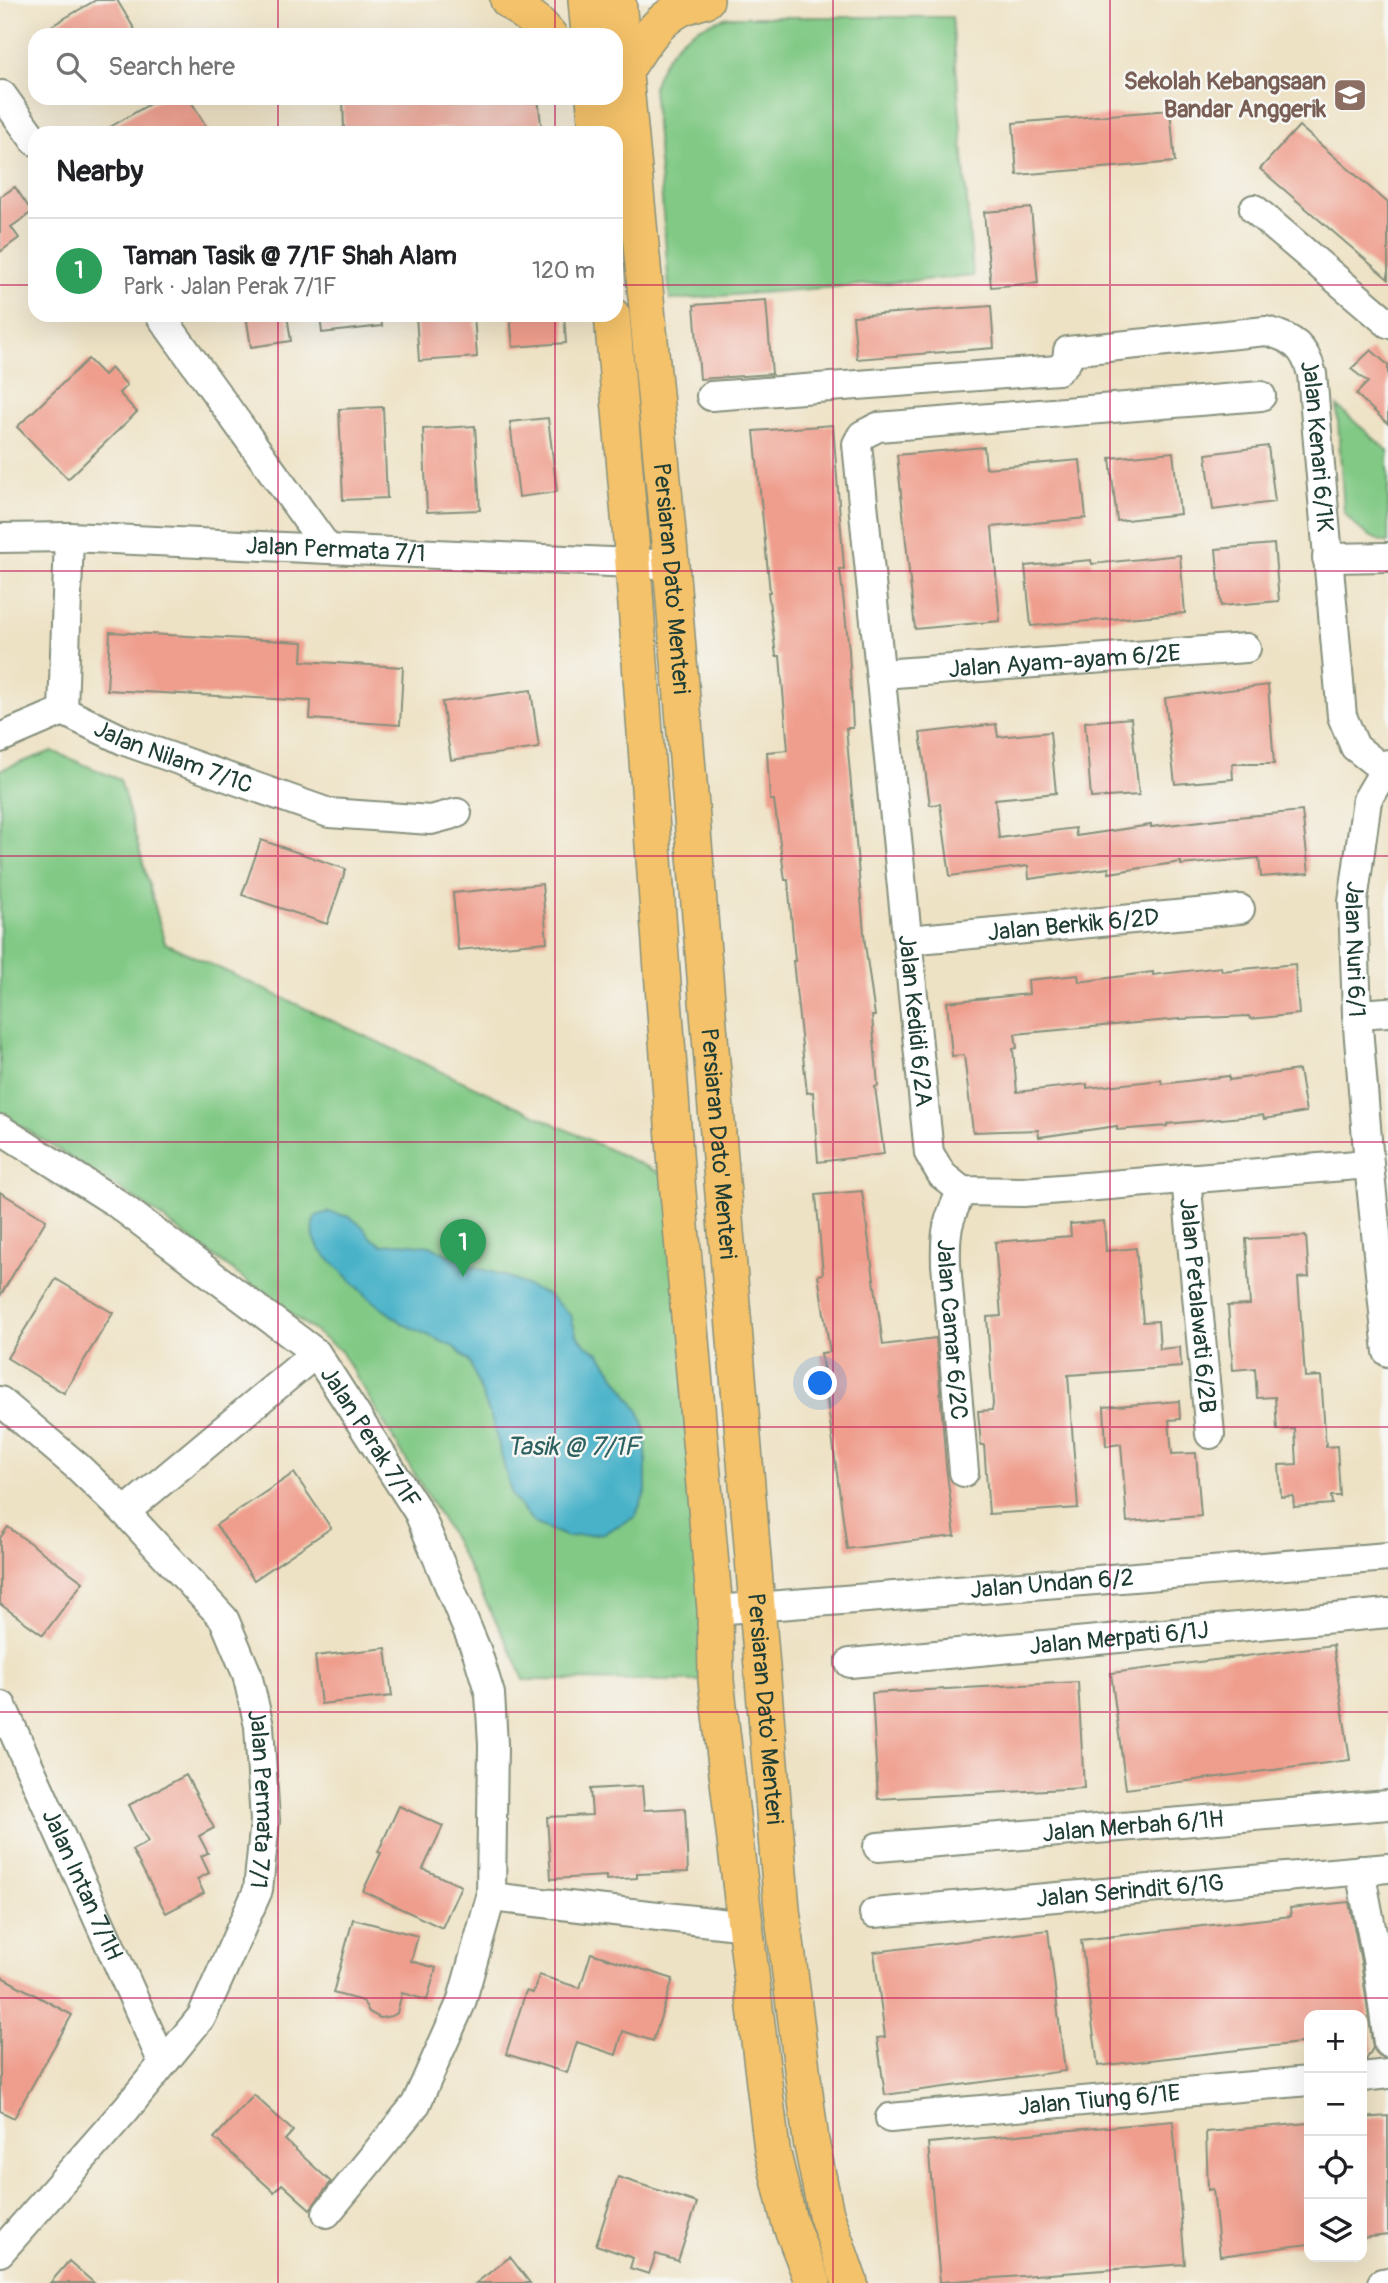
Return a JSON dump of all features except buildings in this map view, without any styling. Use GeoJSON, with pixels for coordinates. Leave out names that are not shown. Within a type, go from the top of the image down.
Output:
{"type":"FeatureCollection","features":[{"type":"Feature","properties":{"kind":"main road"},"geometry":{"type":"LineString","coordinates":[[508,0],[543,28]]}},
{"type":"Feature","properties":{"kind":"main road"},"geometry":{"type":"LineString","coordinates":[[586,0],[588,28]]}},
{"type":"Feature","properties":{"kind":"main road","name":"Persiaran Dato' Menteri"},"geometry":{"type":"LineString","coordinates":[[618,0],[621,28]]}},
{"type":"Feature","properties":{"kind":"main road"},"geometry":{"type":"LineString","coordinates":[[625,71],[641,46],[664,20],[680,9],[706,0]]}},
{"type":"Feature","properties":{"kind":"main road","name":"Persiaran Dato' Menteri"},"geometry":{"type":"LineString","coordinates":[[623,51],[671,564],[782,1909],[811,2141],[826,2214],[850,2283]]}},
{"type":"Feature","properties":{"kind":"main road"},"geometry":{"type":"LineString","coordinates":[[595,105],[596,126]]}},
{"type":"Feature","properties":{"kind":"main road","name":"Persiaran Dato' Menteri"},"geometry":{"type":"LineString","coordinates":[[613,322],[633,564],[677,1181],[715,1610],[716,1681],[772,2150],[789,2221],[813,2283]]}},
{"type":"Feature","properties":{"kind":"street"},"geometry":{"type":"LineString","coordinates":[[2,95],[28,131]]}},
{"type":"Feature","properties":{"kind":"street"},"geometry":{"type":"LineString","coordinates":[[1254,209],[1388,323]]}},
{"type":"Feature","properties":{"kind":"street"},"geometry":{"type":"LineString","coordinates":[[164,322],[328,549]]}},
{"type":"Feature","properties":{"kind":"street","name":"Jalan Kenari 6/1K"},"geometry":{"type":"LineString","coordinates":[[711,396],[1058,370],[1067,361],[1068,351],[1266,331],[1294,341],[1309,360],[1312,374],[1342,716],[1355,747],[1385,767]]}},
{"type":"Feature","properties":{"kind":"street","name":"Jalan Kedidi 6/2A"},"geometry":{"type":"LineString","coordinates":[[962,1191],[942,1175],[929,1153],[857,444],[862,435],[878,427],[1261,396]]}},
{"type":"Feature","properties":{"kind":"street","name":"Jalan Permata 7/1"},"geometry":{"type":"LineString","coordinates":[[0,538],[69,537],[671,564]]}},
{"type":"Feature","properties":{"kind":"street","name":"Jalan Nilam 7/1C"},"geometry":{"type":"LineString","coordinates":[[69,537],[64,711],[125,741],[329,813],[431,820],[457,813]]}},
{"type":"Feature","properties":{"kind":"street"},"geometry":{"type":"LineString","coordinates":[[1327,558],[1388,557]]}},
{"type":"Feature","properties":{"kind":"street","name":"Jalan Ayam-ayam 6/2E"},"geometry":{"type":"LineString","coordinates":[[881,674],[1246,648]]}},
{"type":"Feature","properties":{"kind":"street"},"geometry":{"type":"LineString","coordinates":[[0,738],[64,711]]}},
{"type":"Feature","properties":{"kind":"street","name":"Jalan Nuri 6/1"},"geometry":{"type":"LineString","coordinates":[[1385,767],[1367,800],[1353,902],[1357,1013],[1369,1164],[1381,1202],[1388,1352]]}},
{"type":"Feature","properties":{"kind":"street","name":"Jalan Berkik 6/2D"},"geometry":{"type":"LineString","coordinates":[[908,940],[1240,909]]}},
{"type":"Feature","properties":{"kind":"street"},"geometry":{"type":"LineString","coordinates":[[1357,1013],[1388,1012]]}},
{"type":"Feature","properties":{"kind":"street","name":"Jalan Perak 7/1F"},"geometry":{"type":"LineString","coordinates":[[0,1129],[115,1202],[316,1353],[419,1513],[477,1652],[490,1694],[493,1744],[491,1897],[461,2003],[416,2104],[327,2213]]}},
{"type":"Feature","properties":{"kind":"street"},"geometry":{"type":"LineString","coordinates":[[962,1191],[1023,1192],[1369,1164]]}},
{"type":"Feature","properties":{"kind":"street","name":"Jalan Petalawati 6/2B"},"geometry":{"type":"LineString","coordinates":[[1186,1178],[1209,1434]]}},
{"type":"Feature","properties":{"kind":"street","name":"Jalan Camar 6/2C"},"geometry":{"type":"LineString","coordinates":[[962,1191],[951,1212],[945,1232],[964,1472]]}},
{"type":"Feature","properties":{"kind":"street"},"geometry":{"type":"LineString","coordinates":[[125,1512],[316,1353]]}},
{"type":"Feature","properties":{"kind":"street","name":"Jalan Permata 7/1"},"geometry":{"type":"LineString","coordinates":[[0,1401],[78,1467],[125,1512],[224,1619],[247,1674],[259,1726],[265,1821],[258,1890],[202,2016],[0,2252]]}},
{"type":"Feature","properties":{"kind":"street","name":"Jalan Undan 6/2"},"geometry":{"type":"LineString","coordinates":[[715,1610],[1388,1557]]}},
{"type":"Feature","properties":{"kind":"street","name":"Jalan Merpati 6/1J"},"geometry":{"type":"LineString","coordinates":[[850,1663],[1388,1613]]}},
{"type":"Feature","properties":{"kind":"street","name":"Jalan Intan 7/1H"},"geometry":{"type":"LineString","coordinates":[[2,1706],[163,2063]]}},
{"type":"Feature","properties":{"kind":"street","name":"Jalan Merbah 6/1H"},"geometry":{"type":"LineString","coordinates":[[878,1847],[1388,1805]]}},
{"type":"Feature","properties":{"kind":"street","name":"Jalan Serindit 6/1G"},"geometry":{"type":"LineString","coordinates":[[874,1913],[1388,1868]]}},
{"type":"Feature","properties":{"kind":"street"},"geometry":{"type":"LineString","coordinates":[[1360,1871],[1377,1959],[1388,2043]]}},
{"type":"Feature","properties":{"kind":"street"},"geometry":{"type":"LineString","coordinates":[[491,1897],[746,1926]]}},
{"type":"Feature","properties":{"kind":"street"},"geometry":{"type":"LineString","coordinates":[[1367,2076],[1388,2074]]}},
{"type":"Feature","properties":{"kind":"street","name":"Jalan Tiung 6/1E"},"geometry":{"type":"LineString","coordinates":[[890,2118],[1304,2081]]}},
{"type":"Feature","properties":{"kind":"street"},"geometry":{"type":"LineString","coordinates":[[1382,2283],[1388,2282]]}},
{"type":"Feature","properties":{"kind":"green space"},"geometry":{"type":"Polygon","coordinates":[[[728,17],[952,17],[973,276],[670,300],[653,87],[665,60],[680,41],[701,27],[728,17]]]}},
{"type":"Feature","properties":{"kind":"green space"},"geometry":{"type":"Polygon","coordinates":[[[1337,406],[1388,451],[1388,543],[1363,532],[1344,512],[1337,406]]]}},
{"type":"Feature","properties":{"kind":"green space"},"geometry":{"type":"Polygon","coordinates":[[[52,751],[120,780],[165,943],[677,1181],[716,1681],[524,1680],[451,1535],[341,1351],[142,1203],[0,1113],[0,770],[52,751]]]}},
{"type":"Feature","properties":{"kind":"water","name":"Tasik @ 7/1F"},"geometry":{"type":"Polygon","coordinates":[[[328,1212],[350,1217],[363,1227],[371,1238],[383,1245],[401,1243],[430,1246],[474,1267],[505,1276],[550,1296],[571,1316],[576,1334],[600,1354],[640,1413],[646,1432],[646,1491],[635,1517],[604,1533],[567,1537],[534,1523],[512,1496],[493,1423],[469,1361],[454,1347],[403,1324],[370,1299],[320,1250],[314,1238],[313,1223],[316,1216],[328,1212]]]}},
{"type":"Feature","properties":{"kind":"place","name":"Sekolah Kebangsaan Bandar Anggerik"},"geometry":{"type":"Point","coordinates":[1350,95]}},
{"type":"Feature","properties":{"kind":"place","name":"Taman Tasik @ 7/1F Shah Alam"},"geometry":{"type":"Point","coordinates":[463,1277]}}]}
